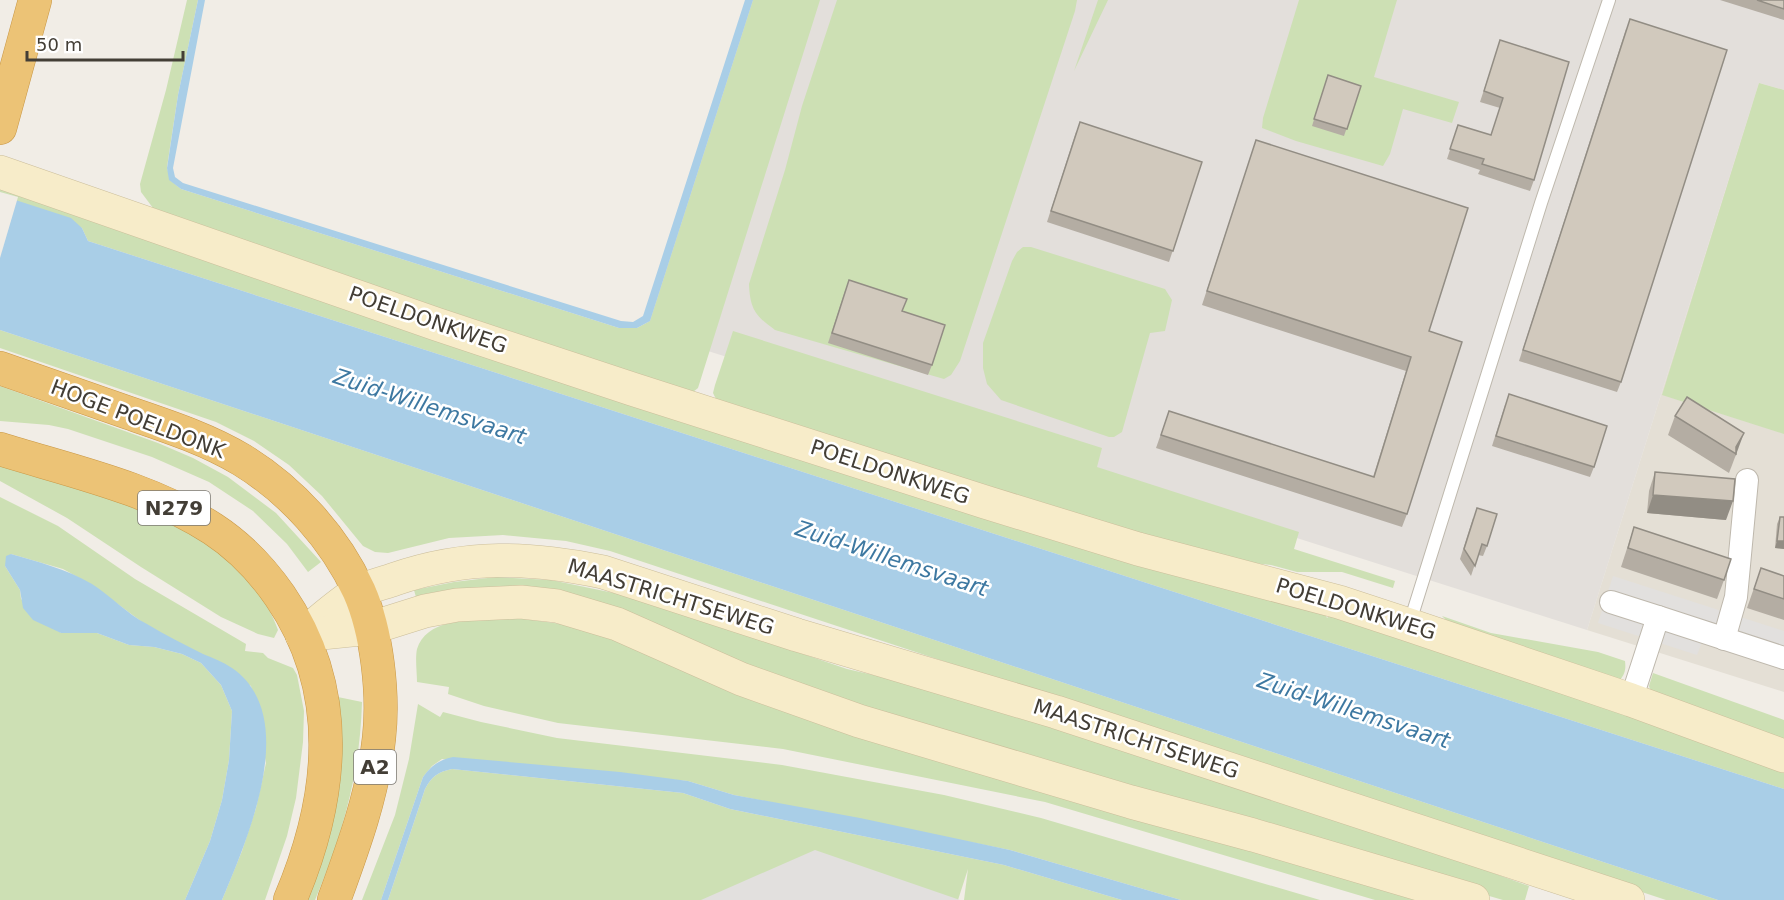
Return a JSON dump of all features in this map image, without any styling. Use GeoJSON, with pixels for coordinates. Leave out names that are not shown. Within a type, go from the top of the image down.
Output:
{"type":"FeatureCollection","features":[{"type":"Feature","properties":{"kind":"highway"},"geometry":{"type":"LineString","coordinates":[[2,121],[35,0]]}},
{"type":"Feature","properties":{"kind":"highway","name":"HOGE POELDONK"},"geometry":{"type":"LineString","coordinates":[[0,368],[208,442],[242,460],[274,483],[303,510],[335,550],[359,591],[371,628]]}},
{"type":"Feature","properties":{"kind":"highway","name":"N279"},"geometry":{"type":"LineString","coordinates":[[0,449],[136,492],[162,502],[212,529],[239,549],[271,584],[289,609],[302,635]]}},
{"type":"Feature","properties":{"kind":"highway","name":"A2"},"geometry":{"type":"LineString","coordinates":[[334,900],[363,817],[371,787],[379,738],[381,709],[371,628]]}},
{"type":"Feature","properties":{"kind":"highway","name":"A2"},"geometry":{"type":"LineString","coordinates":[[290,900],[316,828],[326,755],[326,726],[318,679],[302,635]]}},
{"type":"Feature","properties":{"kind":"main road","name":"POELDONKWEG"},"geometry":{"type":"LineString","coordinates":[[0,172],[436,324],[886,471],[1138,549],[1305,593],[1409,624],[1631,700],[1784,756]]}},
{"type":"Feature","properties":{"kind":"main road","name":"MAASTRICHTSEWEG"},"geometry":{"type":"LineString","coordinates":[[302,635],[359,591],[419,571],[456,562],[478,560],[528,560],[554,563],[603,573],[797,635],[1056,712],[1571,891],[1628,900]]}},
{"type":"Feature","properties":{"kind":"main road","name":"MAASTRICHTSEWEG"},"geometry":{"type":"LineString","coordinates":[[302,635],[371,628],[425,611],[479,602],[521,602],[576,610],[617,624],[741,679],[859,721],[1473,900]]}},
{"type":"Feature","properties":{"kind":"street"},"geometry":{"type":"LineString","coordinates":[[1724,639],[1736,597],[1747,480]]}},
{"type":"Feature","properties":{"kind":"street"},"geometry":{"type":"LineString","coordinates":[[1611,602],[1784,658]]}},
{"type":"Feature","properties":{"kind":"street"},"geometry":{"type":"LineString","coordinates":[[1631,700],[1658,617]]}},
{"type":"Feature","properties":{"kind":"lane"},"geometry":{"type":"LineString","coordinates":[[1409,624],[1541,203],[1609,0]]}},
{"type":"Feature","properties":{"kind":"shaded area"},"geometry":{"type":"Polygon","coordinates":[[[750,0],[1784,0],[1784,90],[1759,83],[1587,630],[645,331],[750,0]]]}},
{"type":"Feature","properties":{"kind":"shaded area"},"geometry":{"type":"Polygon","coordinates":[[[1759,83],[1784,90],[1784,692],[1587,630],[1759,83]]]}},
{"type":"Feature","properties":{"kind":"shaded area"},"geometry":{"type":"Polygon","coordinates":[[[1613,576],[1784,631],[1784,668],[1702,642],[1697,655],[1598,623],[1613,576]]]}},
{"type":"Feature","properties":{"kind":"shaded area"},"geometry":{"type":"Polygon","coordinates":[[[815,850],[960,900],[701,900],[815,850]]]}},
{"type":"Feature","properties":{"kind":"green space"},"geometry":{"type":"Polygon","coordinates":[[[187,0],[198,0],[178,95],[167,167],[170,180],[181,189],[619,328],[637,328],[650,321],[753,0],[820,0],[698,388],[693,392],[159,216],[141,192],[140,184],[166,90],[187,0]]]}},
{"type":"Feature","properties":{"kind":"green space"},"geometry":{"type":"Polygon","coordinates":[[[837,0],[1077,0],[960,361],[951,375],[944,379],[775,330],[755,312],[751,300],[749,284],[785,170],[802,106],[837,0]]]}},
{"type":"Feature","properties":{"kind":"green space"},"geometry":{"type":"Polygon","coordinates":[[[1098,0],[1108,0],[1074,71],[1098,0]]]}},
{"type":"Feature","properties":{"kind":"green space"},"geometry":{"type":"Polygon","coordinates":[[[1299,0],[1397,0],[1374,77],[1459,102],[1452,123],[1403,109],[1390,154],[1383,166],[1296,141],[1262,128],[1263,118],[1299,0]]]}},
{"type":"Feature","properties":{"kind":"green space"},"geometry":{"type":"Polygon","coordinates":[[[1759,83],[1784,90],[1784,434],[1662,395],[1759,83]]]}},
{"type":"Feature","properties":{"kind":"green space"},"geometry":{"type":"Polygon","coordinates":[[[0,181],[1321,605],[1327,618],[1335,610],[1784,766],[1784,789],[88,241],[82,228],[0,195],[0,181]]]}},
{"type":"Feature","properties":{"kind":"green space"},"geometry":{"type":"Polygon","coordinates":[[[1023,247],[1031,247],[1165,289],[1172,300],[1165,331],[1150,333],[1122,432],[1114,437],[1001,400],[987,384],[983,368],[983,343],[1012,261],[1023,247]]]}},
{"type":"Feature","properties":{"kind":"green space"},"geometry":{"type":"Polygon","coordinates":[[[0,330],[1718,900],[1666,900],[610,551],[566,541],[503,535],[449,538],[388,553],[375,552],[363,546],[322,496],[289,465],[254,441],[216,422],[0,348],[0,330]]]}},
{"type":"Feature","properties":{"kind":"green space"},"geometry":{"type":"Polygon","coordinates":[[[733,331],[1102,448],[1097,467],[1299,532],[1294,549],[1395,581],[1393,588],[1342,572],[1297,572],[1271,565],[1235,561],[1141,536],[716,399],[713,393],[715,385],[733,331]]]}},
{"type":"Feature","properties":{"kind":"green space"},"geometry":{"type":"Polygon","coordinates":[[[0,386],[158,443],[228,477],[276,513],[321,562],[308,572],[287,544],[253,511],[209,482],[152,457],[68,429],[0,421],[0,386]]]}},
{"type":"Feature","properties":{"kind":"green space"},"geometry":{"type":"Polygon","coordinates":[[[0,462],[120,500],[161,518],[199,539],[233,564],[260,594],[278,630],[274,638],[258,634],[221,617],[67,518],[0,481],[0,462]]]}},
{"type":"Feature","properties":{"kind":"green space"},"geometry":{"type":"Polygon","coordinates":[[[0,497],[58,526],[135,579],[246,644],[245,651],[263,653],[268,658],[293,668],[297,675],[304,711],[303,742],[296,798],[287,836],[265,900],[222,900],[256,808],[266,763],[251,686],[142,622],[92,585],[63,569],[11,554],[5,566],[20,590],[21,599],[61,633],[97,633],[129,645],[154,647],[182,654],[201,663],[221,685],[232,711],[229,760],[222,800],[210,841],[185,900],[0,900],[0,497]]]}},
{"type":"Feature","properties":{"kind":"green space"},"geometry":{"type":"Polygon","coordinates":[[[496,577],[551,580],[638,598],[847,669],[930,688],[1369,828],[1529,886],[1525,900],[1503,900],[1393,868],[789,685],[661,630],[417,601],[414,590],[496,577]]]}},
{"type":"Feature","properties":{"kind":"green space"},"geometry":{"type":"Polygon","coordinates":[[[1442,616],[1491,633],[1598,652],[1625,661],[1625,671],[1620,680],[1452,626],[1442,616]]]}},
{"type":"Feature","properties":{"kind":"green space"},"geometry":{"type":"Polygon","coordinates":[[[491,618],[525,619],[568,625],[1424,900],[1375,900],[1045,802],[783,749],[558,723],[484,706],[448,694],[449,687],[417,682],[417,649],[429,632],[448,623],[491,618]]]}},
{"type":"Feature","properties":{"kind":"green space"},"geometry":{"type":"Polygon","coordinates":[[[1653,673],[1784,720],[1784,747],[1651,692],[1649,686],[1653,673]]]}},
{"type":"Feature","properties":{"kind":"green space"},"geometry":{"type":"Polygon","coordinates":[[[333,696],[362,702],[358,754],[342,827],[325,875],[315,900],[303,900],[333,696]]]}},
{"type":"Feature","properties":{"kind":"green space"},"geometry":{"type":"Polygon","coordinates":[[[418,704],[440,717],[443,712],[557,738],[782,765],[944,795],[1041,818],[1320,900],[1181,900],[1010,850],[734,795],[688,781],[442,759],[423,777],[381,900],[362,900],[395,815],[409,759],[418,704]]]}},
{"type":"Feature","properties":{"kind":"green space"},"geometry":{"type":"Polygon","coordinates":[[[452,769],[683,793],[730,809],[1004,865],[1122,900],[964,900],[968,869],[958,900],[388,900],[425,789],[436,775],[452,769]]]}},
{"type":"Feature","properties":{"kind":"water"},"geometry":{"type":"Polygon","coordinates":[[[198,0],[205,0],[173,168],[175,177],[183,183],[621,321],[633,322],[643,316],[745,0],[753,0],[650,321],[637,328],[619,328],[181,189],[169,180],[167,168],[178,95],[198,0]]]}},
{"type":"Feature","properties":{"kind":"water","name":"Zuid-Willemsvaart"},"geometry":{"type":"Polygon","coordinates":[[[0,195],[71,218],[82,228],[88,241],[1784,789],[1784,900],[1718,900],[0,330],[0,195]]]}},
{"type":"Feature","properties":{"kind":"water"},"geometry":{"type":"Polygon","coordinates":[[[11,554],[62,570],[92,584],[140,620],[232,668],[253,689],[263,716],[266,747],[263,780],[255,813],[222,900],[185,900],[210,841],[222,800],[229,760],[232,711],[221,685],[201,663],[182,654],[154,647],[129,645],[97,633],[61,633],[33,620],[23,608],[20,590],[5,566],[6,556],[11,554]]]}},
{"type":"Feature","properties":{"kind":"water"},"geometry":{"type":"Polygon","coordinates":[[[453,757],[620,772],[688,781],[734,795],[860,818],[1010,850],[1181,900],[1122,900],[1004,865],[730,809],[683,793],[452,769],[436,775],[425,789],[388,900],[381,900],[423,777],[436,764],[453,757]]]}},
{"type":"Feature","properties":{"kind":"pier"},"geometry":{"type":"Polygon","coordinates":[[[0,192],[18,197],[0,258],[0,192]]]}},
{"type":"Feature","properties":{"kind":"building"},"geometry":{"type":"Polygon","coordinates":[[[1757,0],[1784,0],[1784,9],[1757,0]]]}},
{"type":"Feature","properties":{"kind":"building"},"geometry":{"type":"Polygon","coordinates":[[[1630,19],[1727,50],[1621,382],[1523,350],[1630,19]]]}},
{"type":"Feature","properties":{"kind":"building"},"geometry":{"type":"Polygon","coordinates":[[[1500,40],[1569,62],[1534,180],[1482,164],[1484,159],[1450,149],[1458,125],[1491,135],[1503,98],[1484,91],[1500,40]]]}},
{"type":"Feature","properties":{"kind":"building"},"geometry":{"type":"Polygon","coordinates":[[[1328,75],[1361,86],[1347,129],[1314,119],[1328,75]]]}},
{"type":"Feature","properties":{"kind":"building"},"geometry":{"type":"Polygon","coordinates":[[[1080,122],[1202,162],[1173,251],[1051,211],[1080,122]]]}},
{"type":"Feature","properties":{"kind":"building"},"geometry":{"type":"Polygon","coordinates":[[[1256,140],[1468,208],[1429,331],[1462,342],[1407,514],[1161,435],[1169,411],[1374,477],[1411,357],[1207,291],[1256,140]]]}},
{"type":"Feature","properties":{"kind":"building"},"geometry":{"type":"Polygon","coordinates":[[[849,280],[907,299],[902,311],[945,325],[932,365],[832,333],[849,280]]]}},
{"type":"Feature","properties":{"kind":"building"},"geometry":{"type":"Polygon","coordinates":[[[1509,394],[1607,426],[1594,467],[1496,436],[1509,394]]]}},
{"type":"Feature","properties":{"kind":"building"},"geometry":{"type":"Polygon","coordinates":[[[1687,397],[1744,433],[1736,447],[1736,454],[1675,416],[1687,397]]]}},
{"type":"Feature","properties":{"kind":"building"},"geometry":{"type":"Polygon","coordinates":[[[1655,472],[1735,479],[1733,501],[1653,495],[1655,472]]]}},
{"type":"Feature","properties":{"kind":"building"},"geometry":{"type":"Polygon","coordinates":[[[1477,508],[1497,514],[1487,546],[1482,544],[1475,566],[1464,549],[1477,508]]]}},
{"type":"Feature","properties":{"kind":"building"},"geometry":{"type":"Polygon","coordinates":[[[1780,517],[1784,517],[1784,541],[1777,541],[1780,517]]]}},
{"type":"Feature","properties":{"kind":"building"},"geometry":{"type":"Polygon","coordinates":[[[1634,527],[1731,559],[1724,580],[1628,548],[1634,527]]]}},
{"type":"Feature","properties":{"kind":"building"},"geometry":{"type":"Polygon","coordinates":[[[1761,568],[1784,576],[1784,599],[1754,589],[1761,568]]]}}]}
